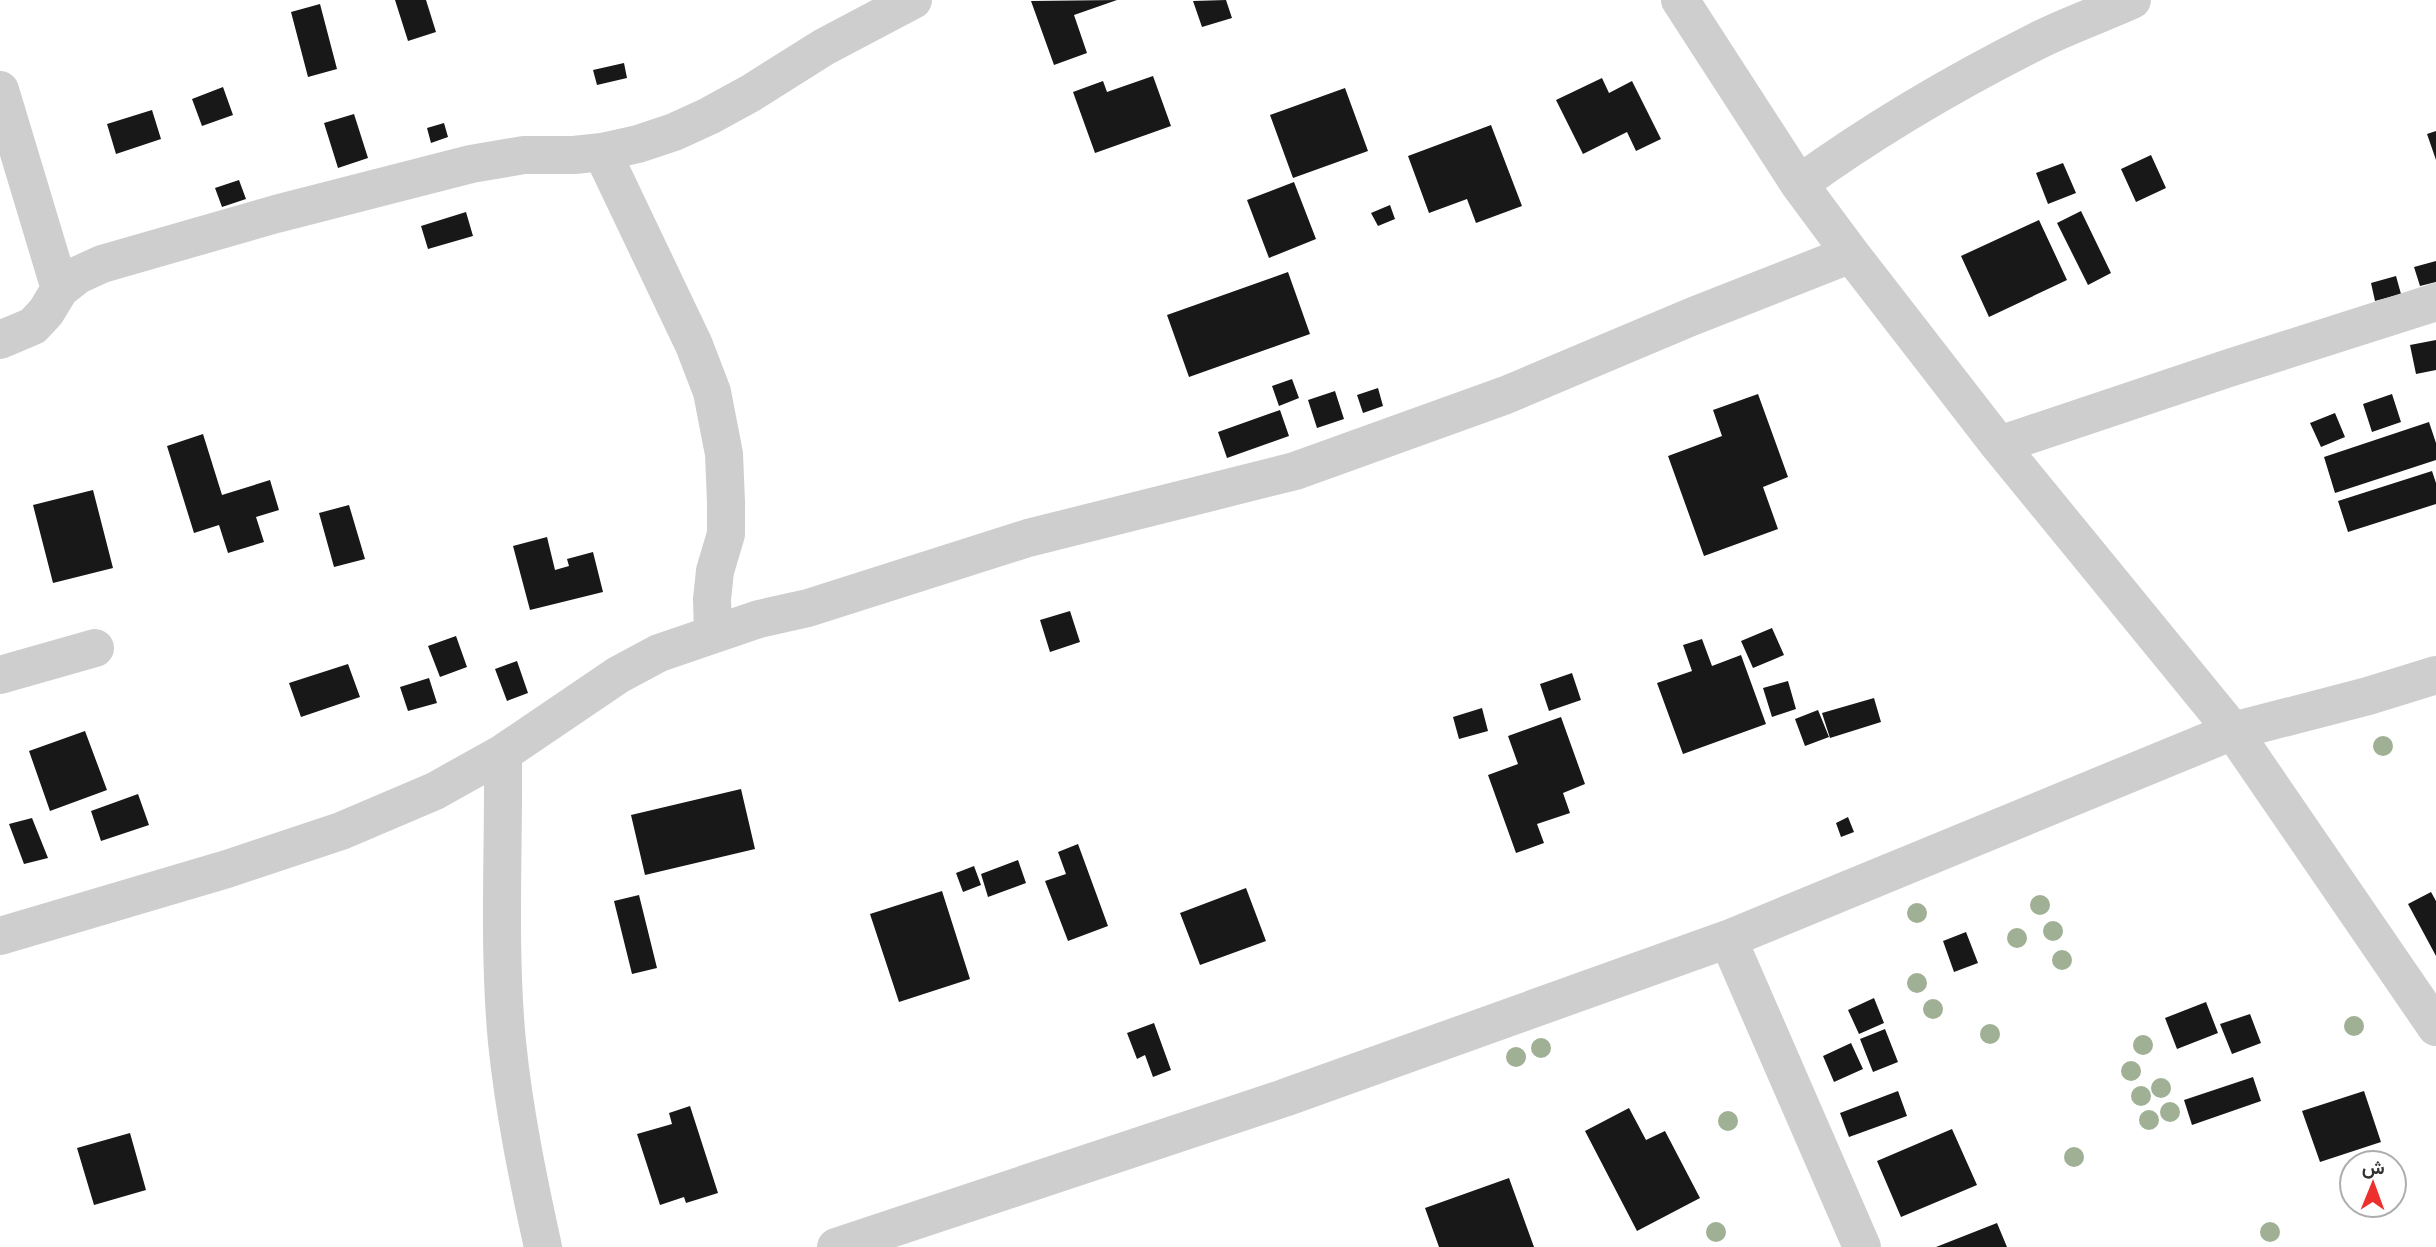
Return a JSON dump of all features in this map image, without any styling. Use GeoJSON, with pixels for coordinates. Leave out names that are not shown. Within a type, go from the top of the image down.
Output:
{"type":"FeatureCollection","features":[{"type":"Feature","properties":{"kind":"street"},"geometry":{"type":"LineString","coordinates":[[0,340],[33,326],[47,312],[60,289],[78,275],[102,264],[276,214],[471,164],[524,155],[602,152],[674,132],[751,93],[824,47],[913,0]]}},
{"type":"Feature","properties":{"kind":"street"},"geometry":{"type":"LineString","coordinates":[[1679,0],[1799,184],[1999,445],[2233,731],[2436,1027]]}},
{"type":"Feature","properties":{"kind":"street"},"geometry":{"type":"LineString","coordinates":[[1799,184],[1843,152],[1969,76],[2041,39],[2133,0]]}},
{"type":"Feature","properties":{"kind":"street"},"geometry":{"type":"LineString","coordinates":[[0,90],[60,289]]}},
{"type":"Feature","properties":{"kind":"street"},"geometry":{"type":"LineString","coordinates":[[602,152],[694,345],[712,392],[724,454],[726,502],[726,534],[715,571],[712,599],[713,633]]}},
{"type":"Feature","properties":{"kind":"street"},"geometry":{"type":"LineString","coordinates":[[0,936],[227,869],[341,831],[435,791],[503,753],[618,675],[659,653],[713,633],[808,608],[1028,538],[1295,471],[1506,395],[1690,317],[1851,254]]}},
{"type":"Feature","properties":{"kind":"street"},"geometry":{"type":"LineString","coordinates":[[1999,445],[2242,363],[2436,302]]}},
{"type":"Feature","properties":{"kind":"street"},"geometry":{"type":"LineString","coordinates":[[0,675],[95,648]]}},
{"type":"Feature","properties":{"kind":"street"},"geometry":{"type":"LineString","coordinates":[[836,1247],[1284,1098],[1728,939],[2233,731],[2368,696],[2436,675]]}},
{"type":"Feature","properties":{"kind":"street"},"geometry":{"type":"LineString","coordinates":[[503,753],[503,943],[507,1041],[521,1148],[543,1247]]}},
{"type":"Feature","properties":{"kind":"street"},"geometry":{"type":"LineString","coordinates":[[1728,939],[1862,1247]]}},
{"type":"Feature","properties":{"kind":"building"},"geometry":{"type":"Polygon","coordinates":[[[395,0],[426,0],[436,32],[408,41],[395,0]]]}},
{"type":"Feature","properties":{"kind":"building"},"geometry":{"type":"Polygon","coordinates":[[[1117,0],[1074,15],[1087,53],[1054,65],[1031,1],[1117,0]]]}},
{"type":"Feature","properties":{"kind":"building"},"geometry":{"type":"Polygon","coordinates":[[[1226,0],[1232,18],[1202,27],[1193,1],[1226,0]]]}},
{"type":"Feature","properties":{"kind":"building"},"geometry":{"type":"Polygon","coordinates":[[[320,4],[337,69],[308,77],[291,12],[320,4]]]}},
{"type":"Feature","properties":{"kind":"building"},"geometry":{"type":"Polygon","coordinates":[[[624,63],[627,78],[597,85],[593,70],[624,63]]]}},
{"type":"Feature","properties":{"kind":"building"},"geometry":{"type":"Polygon","coordinates":[[[1153,76],[1171,126],[1095,153],[1073,92],[1103,81],[1107,92],[1153,76]]]}},
{"type":"Feature","properties":{"kind":"building"},"geometry":{"type":"Polygon","coordinates":[[[1602,78],[1609,93],[1632,81],[1661,139],[1636,151],[1627,132],[1583,154],[1556,100],[1602,78]]]}},
{"type":"Feature","properties":{"kind":"building"},"geometry":{"type":"Polygon","coordinates":[[[223,87],[233,115],[202,126],[192,99],[223,87]]]}},
{"type":"Feature","properties":{"kind":"building"},"geometry":{"type":"Polygon","coordinates":[[[1345,88],[1368,151],[1293,178],[1270,115],[1345,88]]]}},
{"type":"Feature","properties":{"kind":"building"},"geometry":{"type":"Polygon","coordinates":[[[152,110],[161,139],[116,154],[107,124],[152,110]]]}},
{"type":"Feature","properties":{"kind":"building"},"geometry":{"type":"Polygon","coordinates":[[[354,114],[368,158],[338,168],[324,123],[354,114]]]}},
{"type":"Feature","properties":{"kind":"building"},"geometry":{"type":"Polygon","coordinates":[[[444,123],[448,137],[431,143],[427,128],[444,123]]]}},
{"type":"Feature","properties":{"kind":"building"},"geometry":{"type":"Polygon","coordinates":[[[1491,125],[1522,206],[1476,223],[1467,199],[1429,213],[1408,156],[1491,125]]]}},
{"type":"Feature","properties":{"kind":"building"},"geometry":{"type":"Polygon","coordinates":[[[2436,131],[2436,160],[2427,134],[2436,131]]]}},
{"type":"Feature","properties":{"kind":"building"},"geometry":{"type":"Polygon","coordinates":[[[2151,155],[2166,188],[2136,202],[2121,169],[2151,155]]]}},
{"type":"Feature","properties":{"kind":"building"},"geometry":{"type":"Polygon","coordinates":[[[2063,163],[2076,193],[2048,204],[2036,173],[2063,163]]]}},
{"type":"Feature","properties":{"kind":"building"},"geometry":{"type":"Polygon","coordinates":[[[239,180],[246,199],[222,207],[215,188],[239,180]]]}},
{"type":"Feature","properties":{"kind":"building"},"geometry":{"type":"Polygon","coordinates":[[[1294,182],[1316,239],[1269,258],[1247,200],[1294,182]]]}},
{"type":"Feature","properties":{"kind":"building"},"geometry":{"type":"Polygon","coordinates":[[[1390,205],[1395,219],[1378,226],[1371,213],[1390,205]]]}},
{"type":"Feature","properties":{"kind":"building"},"geometry":{"type":"Polygon","coordinates":[[[2081,211],[2111,273],[2088,285],[2057,223],[2081,211]]]}},
{"type":"Feature","properties":{"kind":"building"},"geometry":{"type":"Polygon","coordinates":[[[466,212],[473,236],[428,249],[421,226],[466,212]]]}},
{"type":"Feature","properties":{"kind":"building"},"geometry":{"type":"Polygon","coordinates":[[[2039,220],[2067,280],[1989,317],[1961,256],[2039,220]]]}},
{"type":"Feature","properties":{"kind":"building"},"geometry":{"type":"Polygon","coordinates":[[[2436,261],[2436,282],[2420,286],[2414,267],[2436,261]]]}},
{"type":"Feature","properties":{"kind":"building"},"geometry":{"type":"Polygon","coordinates":[[[1288,272],[1310,334],[1189,377],[1167,315],[1288,272]]]}},
{"type":"Feature","properties":{"kind":"building"},"geometry":{"type":"Polygon","coordinates":[[[2396,276],[2401,294],[2375,301],[2371,283],[2396,276]]]}},
{"type":"Feature","properties":{"kind":"building"},"geometry":{"type":"Polygon","coordinates":[[[2436,340],[2436,370],[2416,374],[2410,345],[2436,340]]]}},
{"type":"Feature","properties":{"kind":"building"},"geometry":{"type":"Polygon","coordinates":[[[1292,379],[1299,398],[1279,406],[1272,386],[1292,379]]]}},
{"type":"Feature","properties":{"kind":"building"},"geometry":{"type":"Polygon","coordinates":[[[1378,388],[1383,406],[1363,413],[1357,395],[1378,388]]]}},
{"type":"Feature","properties":{"kind":"building"},"geometry":{"type":"Polygon","coordinates":[[[1335,391],[1344,419],[1317,428],[1308,400],[1335,391]]]}},
{"type":"Feature","properties":{"kind":"building"},"geometry":{"type":"Polygon","coordinates":[[[1758,394],[1788,477],[1763,487],[1778,529],[1704,556],[1668,456],[1722,436],[1713,410],[1758,394]]]}},
{"type":"Feature","properties":{"kind":"building"},"geometry":{"type":"Polygon","coordinates":[[[2392,394],[2401,422],[2372,432],[2363,404],[2392,394]]]}},
{"type":"Feature","properties":{"kind":"building"},"geometry":{"type":"Polygon","coordinates":[[[1280,410],[1289,436],[1227,458],[1218,432],[1280,410]]]}},
{"type":"Feature","properties":{"kind":"building"},"geometry":{"type":"Polygon","coordinates":[[[2335,413],[2345,437],[2321,447],[2310,423],[2335,413]]]}},
{"type":"Feature","properties":{"kind":"building"},"geometry":{"type":"Polygon","coordinates":[[[2429,422],[2436,443],[2436,460],[2335,493],[2324,457],[2429,422]]]}},
{"type":"Feature","properties":{"kind":"building"},"geometry":{"type":"Polygon","coordinates":[[[203,434],[222,495],[270,480],[279,510],[256,517],[264,542],[228,553],[219,525],[194,533],[167,446],[203,434]]]}},
{"type":"Feature","properties":{"kind":"building"},"geometry":{"type":"Polygon","coordinates":[[[2432,471],[2436,483],[2436,504],[2348,532],[2338,501],[2432,471]]]}},
{"type":"Feature","properties":{"kind":"building"},"geometry":{"type":"Polygon","coordinates":[[[93,490],[113,568],[53,583],[33,505],[93,490]]]}},
{"type":"Feature","properties":{"kind":"building"},"geometry":{"type":"Polygon","coordinates":[[[349,505],[365,559],[334,567],[319,513],[349,505]]]}},
{"type":"Feature","properties":{"kind":"building"},"geometry":{"type":"Polygon","coordinates":[[[547,537],[555,570],[569,566],[567,559],[593,552],[603,592],[530,610],[513,546],[547,537]]]}},
{"type":"Feature","properties":{"kind":"building"},"geometry":{"type":"Polygon","coordinates":[[[1070,611],[1080,642],[1050,652],[1040,620],[1070,611]]]}},
{"type":"Feature","properties":{"kind":"building"},"geometry":{"type":"Polygon","coordinates":[[[1772,628],[1784,655],[1753,668],[1741,641],[1772,628]]]}},
{"type":"Feature","properties":{"kind":"building"},"geometry":{"type":"Polygon","coordinates":[[[456,636],[467,667],[440,677],[428,646],[456,636]]]}},
{"type":"Feature","properties":{"kind":"building"},"geometry":{"type":"Polygon","coordinates":[[[1702,639],[1712,666],[1741,655],[1766,724],[1683,754],[1657,683],[1692,671],[1683,645],[1702,639]]]}},
{"type":"Feature","properties":{"kind":"building"},"geometry":{"type":"Polygon","coordinates":[[[517,661],[528,693],[507,701],[495,669],[517,661]]]}},
{"type":"Feature","properties":{"kind":"building"},"geometry":{"type":"Polygon","coordinates":[[[348,664],[360,697],[301,717],[289,683],[348,664]]]}},
{"type":"Feature","properties":{"kind":"building"},"geometry":{"type":"Polygon","coordinates":[[[1572,673],[1581,700],[1549,711],[1540,684],[1572,673]]]}},
{"type":"Feature","properties":{"kind":"building"},"geometry":{"type":"Polygon","coordinates":[[[429,678],[437,703],[408,711],[400,687],[429,678]]]}},
{"type":"Feature","properties":{"kind":"building"},"geometry":{"type":"Polygon","coordinates":[[[1788,681],[1796,709],[1772,717],[1763,688],[1788,681]]]}},
{"type":"Feature","properties":{"kind":"building"},"geometry":{"type":"Polygon","coordinates":[[[1874,698],[1881,722],[1830,738],[1822,713],[1874,698]]]}},
{"type":"Feature","properties":{"kind":"building"},"geometry":{"type":"Polygon","coordinates":[[[1482,708],[1488,731],[1459,739],[1453,717],[1482,708]]]}},
{"type":"Feature","properties":{"kind":"building"},"geometry":{"type":"Polygon","coordinates":[[[1818,710],[1829,737],[1805,746],[1795,719],[1818,710]]]}},
{"type":"Feature","properties":{"kind":"building"},"geometry":{"type":"Polygon","coordinates":[[[1561,717],[1585,784],[1563,793],[1570,813],[1537,824],[1544,843],[1516,853],[1488,775],[1518,764],[1508,736],[1561,717]]]}},
{"type":"Feature","properties":{"kind":"building"},"geometry":{"type":"Polygon","coordinates":[[[85,731],[107,790],[50,811],[29,751],[85,731]]]}},
{"type":"Feature","properties":{"kind":"building"},"geometry":{"type":"Polygon","coordinates":[[[741,789],[755,849],[645,875],[631,815],[741,789]]]}},
{"type":"Feature","properties":{"kind":"building"},"geometry":{"type":"Polygon","coordinates":[[[138,794],[149,825],[101,841],[91,811],[138,794]]]}},
{"type":"Feature","properties":{"kind":"building"},"geometry":{"type":"Polygon","coordinates":[[[1848,817],[1854,832],[1841,837],[1836,823],[1848,817]]]}},
{"type":"Feature","properties":{"kind":"building"},"geometry":{"type":"Polygon","coordinates":[[[32,818],[48,858],[24,864],[9,824],[32,818]]]}},
{"type":"Feature","properties":{"kind":"building"},"geometry":{"type":"Polygon","coordinates":[[[1078,844],[1108,926],[1068,941],[1045,881],[1066,874],[1058,852],[1078,844]]]}},
{"type":"Feature","properties":{"kind":"building"},"geometry":{"type":"Polygon","coordinates":[[[1018,860],[1026,883],[988,897],[981,874],[1018,860]]]}},
{"type":"Feature","properties":{"kind":"building"},"geometry":{"type":"Polygon","coordinates":[[[974,866],[981,885],[963,892],[956,873],[974,866]]]}},
{"type":"Feature","properties":{"kind":"building"},"geometry":{"type":"Polygon","coordinates":[[[1246,888],[1266,941],[1200,965],[1180,913],[1246,888]]]}},
{"type":"Feature","properties":{"kind":"building"},"geometry":{"type":"Polygon","coordinates":[[[942,891],[970,979],[899,1002],[870,914],[942,891]]]}},
{"type":"Feature","properties":{"kind":"building"},"geometry":{"type":"Polygon","coordinates":[[[2431,892],[2436,901],[2436,956],[2408,904],[2431,892]]]}},
{"type":"Feature","properties":{"kind":"building"},"geometry":{"type":"Polygon","coordinates":[[[639,895],[657,968],[632,974],[614,901],[639,895]]]}},
{"type":"Feature","properties":{"kind":"building"},"geometry":{"type":"Polygon","coordinates":[[[1966,932],[1978,963],[1954,972],[1943,941],[1966,932]]]}},
{"type":"Feature","properties":{"kind":"building"},"geometry":{"type":"Polygon","coordinates":[[[1874,998],[1884,1023],[1859,1034],[1848,1010],[1874,998]]]}},
{"type":"Feature","properties":{"kind":"building"},"geometry":{"type":"Polygon","coordinates":[[[2206,1002],[2218,1033],[2177,1049],[2165,1018],[2206,1002]]]}},
{"type":"Feature","properties":{"kind":"building"},"geometry":{"type":"Polygon","coordinates":[[[2250,1014],[2261,1043],[2232,1054],[2220,1024],[2250,1014]]]}},
{"type":"Feature","properties":{"kind":"building"},"geometry":{"type":"Polygon","coordinates":[[[1154,1023],[1171,1070],[1153,1077],[1145,1055],[1137,1059],[1127,1033],[1154,1023]]]}},
{"type":"Feature","properties":{"kind":"building"},"geometry":{"type":"Polygon","coordinates":[[[1885,1029],[1898,1062],[1873,1072],[1860,1039],[1885,1029]]]}},
{"type":"Feature","properties":{"kind":"building"},"geometry":{"type":"Polygon","coordinates":[[[1851,1043],[1863,1069],[1834,1082],[1823,1056],[1851,1043]]]}},
{"type":"Feature","properties":{"kind":"building"},"geometry":{"type":"Polygon","coordinates":[[[2253,1077],[2261,1101],[2192,1125],[2184,1100],[2253,1077]]]}},
{"type":"Feature","properties":{"kind":"building"},"geometry":{"type":"Polygon","coordinates":[[[1898,1091],[1907,1116],[1849,1137],[1840,1113],[1898,1091]]]}},
{"type":"Feature","properties":{"kind":"building"},"geometry":{"type":"Polygon","coordinates":[[[2364,1091],[2381,1142],[2360,1149],[2338,1149],[2338,1156],[2320,1162],[2302,1111],[2364,1091]]]}},
{"type":"Feature","properties":{"kind":"building"},"geometry":{"type":"Polygon","coordinates":[[[690,1106],[718,1193],[686,1203],[684,1197],[660,1205],[637,1134],[672,1124],[669,1113],[690,1106]]]}},
{"type":"Feature","properties":{"kind":"building"},"geometry":{"type":"Polygon","coordinates":[[[1629,1108],[1646,1140],[1665,1131],[1700,1198],[1637,1231],[1585,1131],[1629,1108]]]}},
{"type":"Feature","properties":{"kind":"building"},"geometry":{"type":"Polygon","coordinates":[[[1952,1129],[1977,1185],[1901,1217],[1877,1161],[1952,1129]]]}},
{"type":"Feature","properties":{"kind":"building"},"geometry":{"type":"Polygon","coordinates":[[[130,1133],[146,1190],[94,1205],[77,1148],[130,1133]]]}},
{"type":"Feature","properties":{"kind":"building"},"geometry":{"type":"Polygon","coordinates":[[[1509,1178],[1534,1247],[1439,1247],[1425,1208],[1509,1178]]]}},
{"type":"Feature","properties":{"kind":"building"},"geometry":{"type":"Polygon","coordinates":[[[1997,1223],[2007,1247],[1936,1247],[1997,1223]]]}}]}
